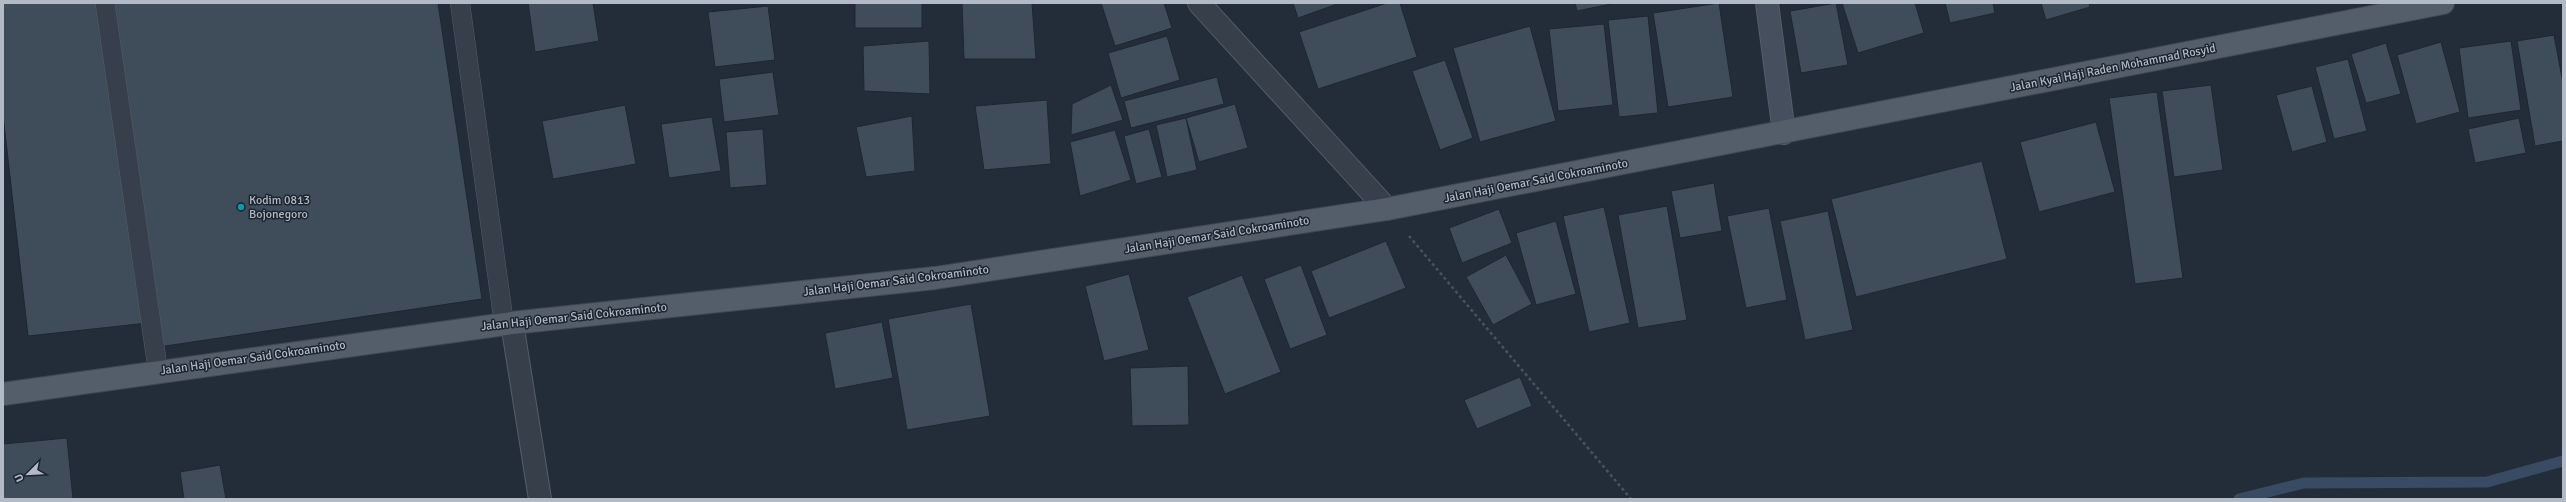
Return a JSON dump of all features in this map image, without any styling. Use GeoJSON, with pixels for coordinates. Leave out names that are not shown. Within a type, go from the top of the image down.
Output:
{"type":"FeatureCollection","features":[{"type":"Feature","properties":{"kind":"main road"},"geometry":{"type":"LineString","coordinates":[[1767,3],[1784,133]]}},
{"type":"Feature","properties":{"kind":"main road","name":"Jalan Kyai Haji Raden Mohammad Rosyid"},"geometry":{"type":"LineString","coordinates":[[1784,133],[2443,3]]}},
{"type":"Feature","properties":{"kind":"main road","name":"Jalan Haji Oemar Said Cokroaminoto"},"geometry":{"type":"LineString","coordinates":[[3,394],[158,371],[508,324],[935,278],[1387,209],[1784,133]]}},
{"type":"Feature","properties":{"kind":"street"},"geometry":{"type":"LineString","coordinates":[[1199,3],[1387,209]]}},
{"type":"Feature","properties":{"kind":"street"},"geometry":{"type":"LineString","coordinates":[[508,324],[540,499]]}},
{"type":"Feature","properties":{"kind":"lane"},"geometry":{"type":"LineString","coordinates":[[105,3],[158,371]]}},
{"type":"Feature","properties":{"kind":"lane"},"geometry":{"type":"LineString","coordinates":[[460,3],[508,324]]}},
{"type":"Feature","properties":{"kind":"path"},"geometry":{"type":"LineString","coordinates":[[1387,209],[1630,498]]}},
{"type":"Feature","properties":{"kind":"building","name":"Kodim 0813 Bojonegoro"},"geometry":{"type":"Polygon","coordinates":[[[3,3],[438,3],[482,299],[152,348],[148,323],[28,336],[3,115],[3,3]]]}},
{"type":"Feature","properties":{"kind":"building"},"geometry":{"type":"Polygon","coordinates":[[[528,3],[593,3],[599,41],[535,52],[528,3]]]}},
{"type":"Feature","properties":{"kind":"building"},"geometry":{"type":"Polygon","coordinates":[[[855,3],[922,3],[922,28],[855,28],[855,3]]]}},
{"type":"Feature","properties":{"kind":"building"},"geometry":{"type":"Polygon","coordinates":[[[962,3],[1032,3],[1036,59],[964,59],[962,3]]]}},
{"type":"Feature","properties":{"kind":"building"},"geometry":{"type":"Polygon","coordinates":[[[1101,3],[1164,3],[1172,28],[1115,46],[1101,3]]]}},
{"type":"Feature","properties":{"kind":"building"},"geometry":{"type":"Polygon","coordinates":[[[1293,3],[1340,3],[1298,18],[1293,3]]]}},
{"type":"Feature","properties":{"kind":"building"},"geometry":{"type":"Polygon","coordinates":[[[1387,3],[1400,3],[1417,57],[1318,89],[1299,32],[1387,3]]]}},
{"type":"Feature","properties":{"kind":"building"},"geometry":{"type":"Polygon","coordinates":[[[1575,3],[1616,3],[1577,11],[1575,3]]]}},
{"type":"Feature","properties":{"kind":"building"},"geometry":{"type":"Polygon","coordinates":[[[1719,3],[1733,97],[1668,107],[1653,13],[1719,3]]]}},
{"type":"Feature","properties":{"kind":"building"},"geometry":{"type":"Polygon","coordinates":[[[1836,3],[1848,65],[1801,73],[1790,11],[1836,3]]]}},
{"type":"Feature","properties":{"kind":"building"},"geometry":{"type":"Polygon","coordinates":[[[1842,3],[1915,3],[1924,33],[1858,53],[1842,3]]]}},
{"type":"Feature","properties":{"kind":"building"},"geometry":{"type":"Polygon","coordinates":[[[1945,3],[1993,3],[1995,13],[1950,23],[1945,3]]]}},
{"type":"Feature","properties":{"kind":"building"},"geometry":{"type":"Polygon","coordinates":[[[2041,3],[2089,3],[2090,7],[2046,20],[2041,3]]]}},
{"type":"Feature","properties":{"kind":"building"},"geometry":{"type":"Polygon","coordinates":[[[768,6],[775,60],[715,67],[708,12],[768,6]]]}},
{"type":"Feature","properties":{"kind":"building"},"geometry":{"type":"Polygon","coordinates":[[[1648,16],[1658,113],[1619,117],[1608,20],[1648,16]]]}},
{"type":"Feature","properties":{"kind":"building"},"geometry":{"type":"Polygon","coordinates":[[[1604,24],[1613,105],[1558,111],[1549,29],[1604,24]]]}},
{"type":"Feature","properties":{"kind":"building"},"geometry":{"type":"Polygon","coordinates":[[[1530,26],[1556,121],[1480,142],[1453,48],[1530,26]]]}},
{"type":"Feature","properties":{"kind":"building"},"geometry":{"type":"Polygon","coordinates":[[[2554,35],[2563,83],[2563,141],[2535,146],[2517,41],[2554,35]]]}},
{"type":"Feature","properties":{"kind":"building"},"geometry":{"type":"Polygon","coordinates":[[[1167,36],[1180,80],[1121,98],[1108,53],[1167,36]]]}},
{"type":"Feature","properties":{"kind":"building"},"geometry":{"type":"Polygon","coordinates":[[[929,41],[930,94],[864,91],[863,46],[929,41]]]}},
{"type":"Feature","properties":{"kind":"building"},"geometry":{"type":"Polygon","coordinates":[[[2511,41],[2521,110],[2468,118],[2459,48],[2511,41]]]}},
{"type":"Feature","properties":{"kind":"building"},"geometry":{"type":"Polygon","coordinates":[[[2441,42],[2460,112],[2416,124],[2397,55],[2441,42]]]}},
{"type":"Feature","properties":{"kind":"building"},"geometry":{"type":"Polygon","coordinates":[[[2386,43],[2401,94],[2366,103],[2351,54],[2386,43]]]}},
{"type":"Feature","properties":{"kind":"building"},"geometry":{"type":"Polygon","coordinates":[[[2348,59],[2367,131],[2334,139],[2315,67],[2348,59]]]}},
{"type":"Feature","properties":{"kind":"building"},"geometry":{"type":"Polygon","coordinates":[[[1445,60],[1473,138],[1440,150],[1412,71],[1445,60]]]}},
{"type":"Feature","properties":{"kind":"building"},"geometry":{"type":"Polygon","coordinates":[[[773,72],[779,115],[724,122],[719,79],[773,72]]]}},
{"type":"Feature","properties":{"kind":"building"},"geometry":{"type":"Polygon","coordinates":[[[1217,77],[1224,104],[1131,128],[1124,101],[1217,77]]]}},
{"type":"Feature","properties":{"kind":"building"},"geometry":{"type":"Polygon","coordinates":[[[1111,85],[1123,120],[1071,135],[1072,104],[1111,85]]]}},
{"type":"Feature","properties":{"kind":"building"},"geometry":{"type":"Polygon","coordinates":[[[2211,85],[2223,170],[2174,177],[2162,91],[2211,85]]]}},
{"type":"Feature","properties":{"kind":"building"},"geometry":{"type":"Polygon","coordinates":[[[2312,86],[2327,142],[2292,152],[2276,95],[2312,86]]]}},
{"type":"Feature","properties":{"kind":"building"},"geometry":{"type":"Polygon","coordinates":[[[2157,92],[2183,278],[2135,284],[2109,98],[2157,92]]]}},
{"type":"Feature","properties":{"kind":"building"},"geometry":{"type":"Polygon","coordinates":[[[1047,100],[1051,164],[984,170],[975,106],[1047,100]]]}},
{"type":"Feature","properties":{"kind":"building"},"geometry":{"type":"Polygon","coordinates":[[[1235,104],[1248,148],[1199,162],[1186,118],[1235,104]]]}},
{"type":"Feature","properties":{"kind":"building"},"geometry":{"type":"Polygon","coordinates":[[[625,105],[636,164],[553,179],[542,121],[625,105]]]}},
{"type":"Feature","properties":{"kind":"building"},"geometry":{"type":"Polygon","coordinates":[[[912,116],[915,171],[866,177],[856,127],[912,116]]]}},
{"type":"Feature","properties":{"kind":"building"},"geometry":{"type":"Polygon","coordinates":[[[712,117],[721,171],[669,178],[661,124],[712,117]]]}},
{"type":"Feature","properties":{"kind":"building"},"geometry":{"type":"Polygon","coordinates":[[[1186,118],[1197,170],[1167,177],[1156,125],[1186,118]]]}},
{"type":"Feature","properties":{"kind":"building"},"geometry":{"type":"Polygon","coordinates":[[[2519,118],[2526,153],[2475,163],[2468,129],[2519,118]]]}},
{"type":"Feature","properties":{"kind":"building"},"geometry":{"type":"Polygon","coordinates":[[[2096,122],[2115,192],[2039,212],[2020,142],[2096,122]]]}},
{"type":"Feature","properties":{"kind":"building"},"geometry":{"type":"Polygon","coordinates":[[[763,129],[767,185],[730,188],[726,132],[763,129]]]}},
{"type":"Feature","properties":{"kind":"building"},"geometry":{"type":"Polygon","coordinates":[[[1149,129],[1162,177],[1136,184],[1124,136],[1149,129]]]}},
{"type":"Feature","properties":{"kind":"building"},"geometry":{"type":"Polygon","coordinates":[[[1115,130],[1131,180],[1080,196],[1070,142],[1115,130]]]}},
{"type":"Feature","properties":{"kind":"building"},"geometry":{"type":"Polygon","coordinates":[[[1982,161],[2007,259],[1856,297],[1831,199],[1982,161]]]}},
{"type":"Feature","properties":{"kind":"building"},"geometry":{"type":"Polygon","coordinates":[[[1714,183],[1722,231],[1680,238],[1671,191],[1714,183]]]}},
{"type":"Feature","properties":{"kind":"building"},"geometry":{"type":"Polygon","coordinates":[[[1667,206],[1687,320],[1638,328],[1618,215],[1667,206]]]}},
{"type":"Feature","properties":{"kind":"building"},"geometry":{"type":"Polygon","coordinates":[[[1604,207],[1630,323],[1589,332],[1563,216],[1604,207]]]}},
{"type":"Feature","properties":{"kind":"building"},"geometry":{"type":"Polygon","coordinates":[[[1769,208],[1787,300],[1746,308],[1727,216],[1769,208]]]}},
{"type":"Feature","properties":{"kind":"building"},"geometry":{"type":"Polygon","coordinates":[[[1499,209],[1512,243],[1462,263],[1449,228],[1499,209]]]}},
{"type":"Feature","properties":{"kind":"building"},"geometry":{"type":"Polygon","coordinates":[[[1828,211],[1853,330],[1805,340],[1780,221],[1828,211]]]}},
{"type":"Feature","properties":{"kind":"building"},"geometry":{"type":"Polygon","coordinates":[[[1556,221],[1576,294],[1536,305],[1516,233],[1556,221]]]}},
{"type":"Feature","properties":{"kind":"building"},"geometry":{"type":"Polygon","coordinates":[[[1386,241],[1406,288],[1329,318],[1311,271],[1386,241]]]}},
{"type":"Feature","properties":{"kind":"building"},"geometry":{"type":"Polygon","coordinates":[[[1506,255],[1532,304],[1493,325],[1466,277],[1506,255]]]}},
{"type":"Feature","properties":{"kind":"building"},"geometry":{"type":"Polygon","coordinates":[[[1301,265],[1327,335],[1290,349],[1264,279],[1301,265]]]}},
{"type":"Feature","properties":{"kind":"building"},"geometry":{"type":"Polygon","coordinates":[[[1129,274],[1149,350],[1104,361],[1085,286],[1129,274]]]}},
{"type":"Feature","properties":{"kind":"building"},"geometry":{"type":"Polygon","coordinates":[[[1242,275],[1281,372],[1225,394],[1187,297],[1242,275]]]}},
{"type":"Feature","properties":{"kind":"building"},"geometry":{"type":"Polygon","coordinates":[[[971,304],[990,416],[907,430],[888,319],[971,304]]]}},
{"type":"Feature","properties":{"kind":"building"},"geometry":{"type":"Polygon","coordinates":[[[882,322],[893,378],[835,389],[825,333],[882,322]]]}},
{"type":"Feature","properties":{"kind":"building"},"geometry":{"type":"Polygon","coordinates":[[[1188,366],[1189,425],[1132,426],[1130,368],[1188,366]]]}},
{"type":"Feature","properties":{"kind":"building"},"geometry":{"type":"Polygon","coordinates":[[[1520,377],[1532,406],[1477,429],[1464,400],[1520,377]]]}},
{"type":"Feature","properties":{"kind":"building"},"geometry":{"type":"Polygon","coordinates":[[[67,438],[73,499],[3,499],[3,444],[67,438]]]}},
{"type":"Feature","properties":{"kind":"building"},"geometry":{"type":"Polygon","coordinates":[[[220,465],[226,499],[184,499],[180,472],[220,465]]]}},
{"type":"Feature","properties":{"kind":"waterway"},"geometry":{"type":"LineString","coordinates":[[2239,499],[2304,483],[2487,482],[2563,461]]}},
{"type":"Feature","properties":{"kind":"place","name":"Kodim 0813 Bojonegoro"},"geometry":{"type":"Point","coordinates":[241,207]}}]}
